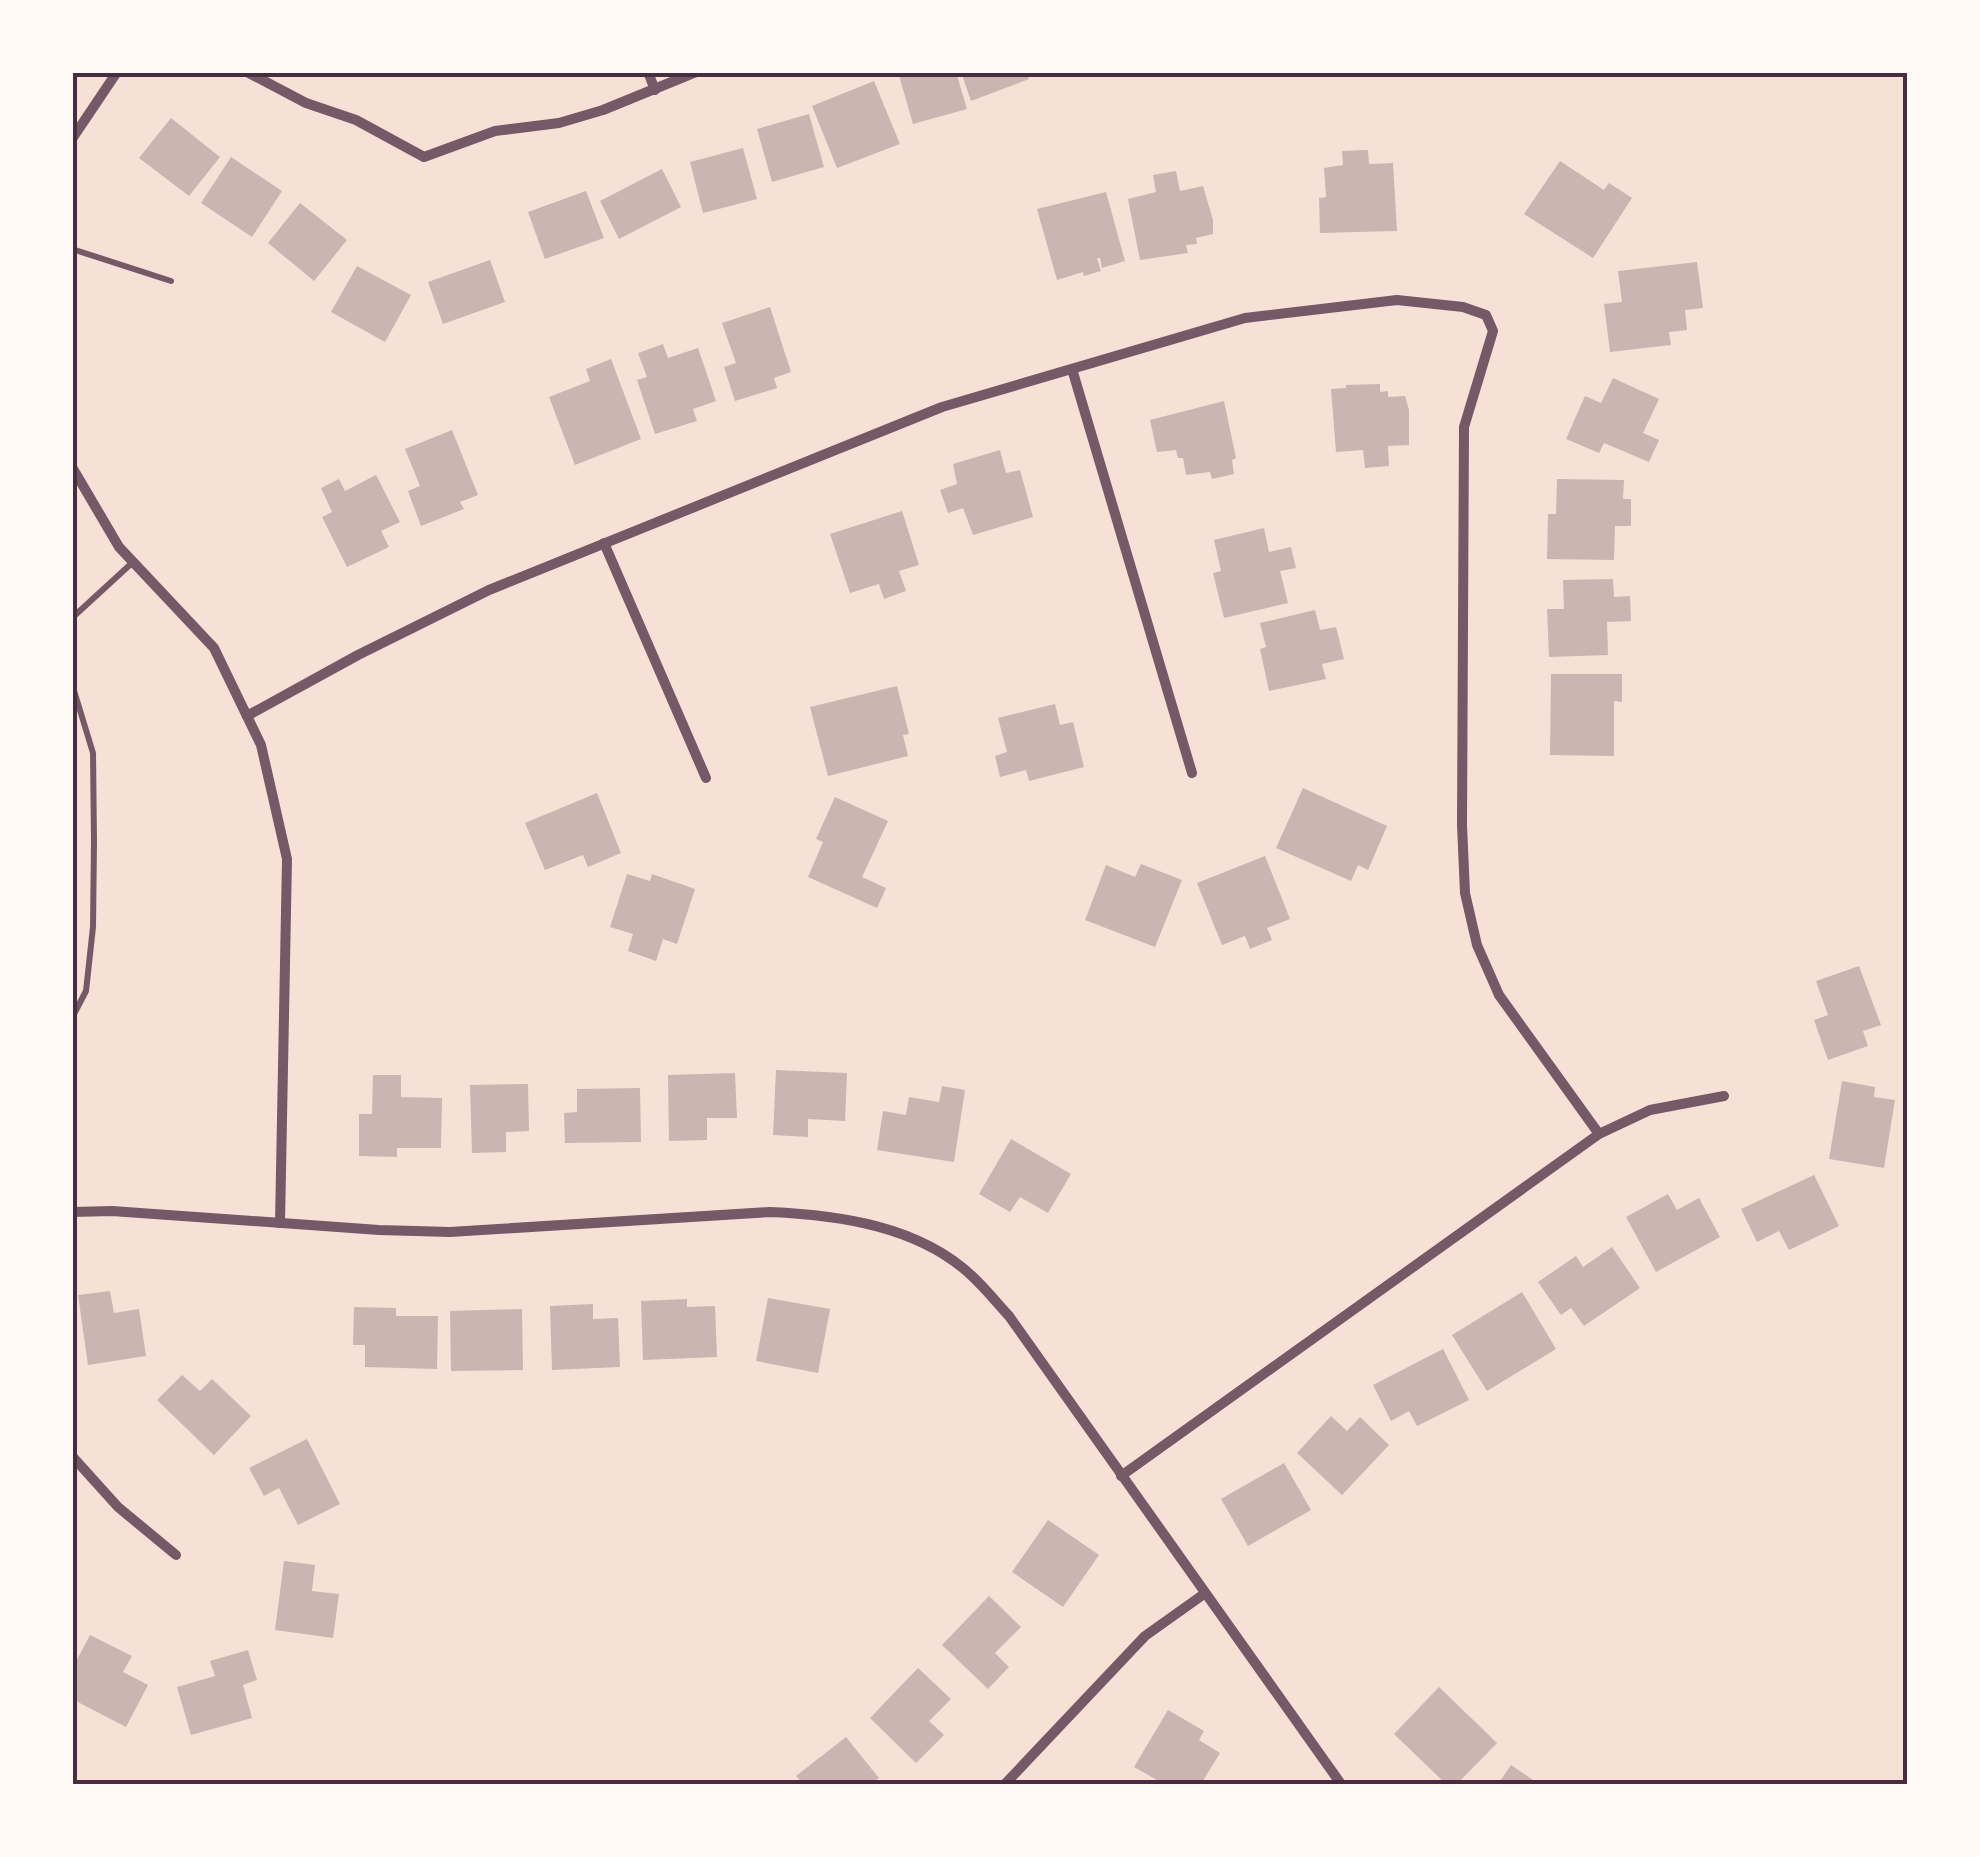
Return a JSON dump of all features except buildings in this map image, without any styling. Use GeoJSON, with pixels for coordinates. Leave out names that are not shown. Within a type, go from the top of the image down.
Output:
{"type":"FeatureCollection","features":[{"type":"Feature","properties":{"kind":"street"},"geometry":{"type":"LineString","coordinates":[[72,140],[116,72]]}},
{"type":"Feature","properties":{"kind":"street"},"geometry":{"type":"LineString","coordinates":[[247,72],[306,103],[356,120],[424,156],[495,131],[558,122],[603,110],[696,72]]}},
{"type":"Feature","properties":{"kind":"street"},"geometry":{"type":"LineString","coordinates":[[648,72],[654,90]]}},
{"type":"Feature","properties":{"kind":"street"},"geometry":{"type":"LineString","coordinates":[[247,716],[488,590],[942,407],[1245,318],[1398,300],[1463,307],[1486,316],[1494,331],[1464,427],[1465,893],[1478,945],[1500,995],[1598,1134]]}},
{"type":"Feature","properties":{"kind":"street"},"geometry":{"type":"LineString","coordinates":[[1072,369],[1192,774]]}},
{"type":"Feature","properties":{"kind":"street"},"geometry":{"type":"LineString","coordinates":[[72,467],[119,547],[214,648],[261,746],[288,858],[280,1223]]}},
{"type":"Feature","properties":{"kind":"street"},"geometry":{"type":"LineString","coordinates":[[604,543],[706,778]]}},
{"type":"Feature","properties":{"kind":"street"},"geometry":{"type":"LineString","coordinates":[[1121,1476],[1598,1134],[1650,1110],[1724,1096]]}},
{"type":"Feature","properties":{"kind":"street"},"geometry":{"type":"LineString","coordinates":[[72,1212],[450,1232],[770,1212],[822,1214],[871,1225],[925,1245],[970,1274],[1009,1316],[1340,1784]]}},
{"type":"Feature","properties":{"kind":"street"},"geometry":{"type":"LineString","coordinates":[[72,1456],[118,1507],[176,1555]]}},
{"type":"Feature","properties":{"kind":"street"},"geometry":{"type":"LineString","coordinates":[[1004,1784],[1145,1636],[1204,1594]]}},
{"type":"Feature","properties":{"kind":"lane"},"geometry":{"type":"LineString","coordinates":[[72,248],[171,280]]}},
{"type":"Feature","properties":{"kind":"lane"},"geometry":{"type":"LineString","coordinates":[[72,618],[133,562]]}},
{"type":"Feature","properties":{"kind":"lane"},"geometry":{"type":"LineString","coordinates":[[72,684],[93,753],[94,841],[93,927],[86,991],[72,1018]]}}]}
